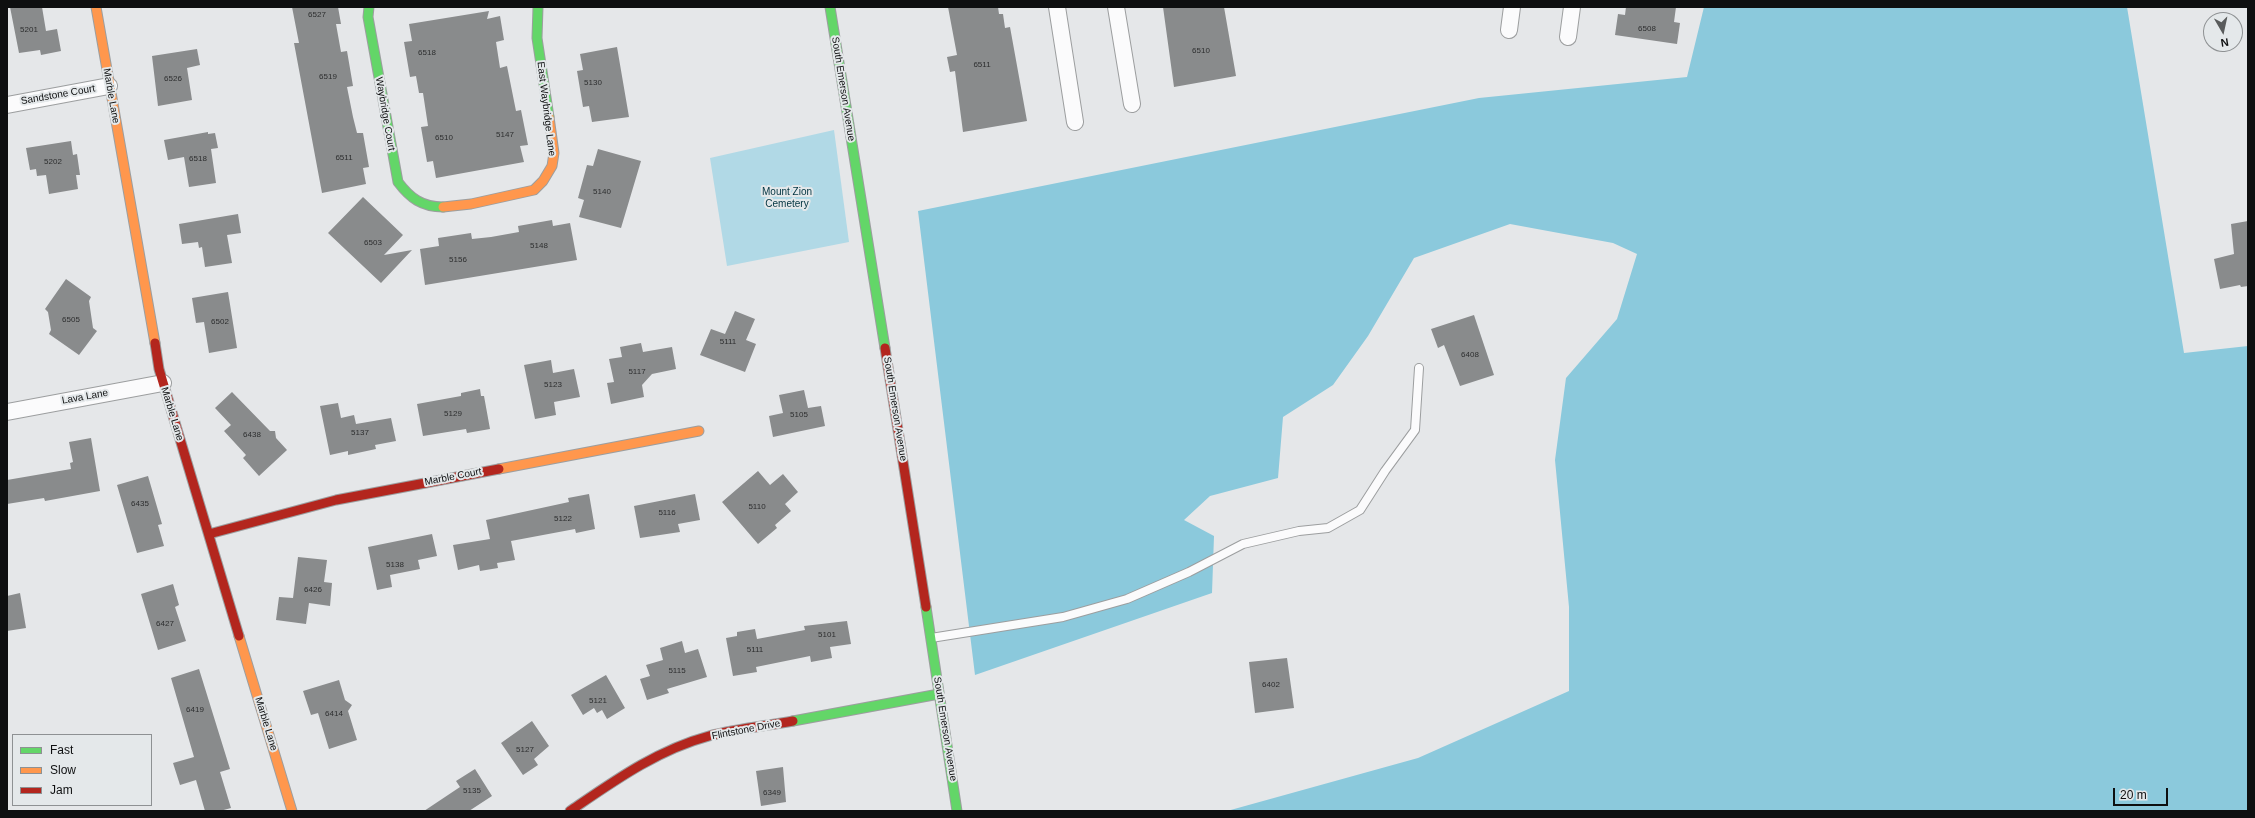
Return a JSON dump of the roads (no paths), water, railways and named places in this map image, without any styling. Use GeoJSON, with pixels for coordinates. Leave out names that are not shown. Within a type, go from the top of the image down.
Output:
{"type":"FeatureCollection","features":[{"type":"Feature","properties":{"kind":"street","name":"Marble Lane"},"geometry":{"type":"LineString","coordinates":[[96,7],[153,344],[163,383],[292,811]]}},
{"type":"Feature","properties":{"kind":"street","name":"Waybridge Court"},"geometry":{"type":"LineString","coordinates":[[369,7],[368,17],[395,174],[400,186],[407,196],[416,203],[426,207]]}},
{"type":"Feature","properties":{"kind":"street","name":"East Waybridge Lane"},"geometry":{"type":"LineString","coordinates":[[426,207],[435,208],[522,194],[534,190],[548,175],[554,153],[537,38],[538,7]]}},
{"type":"Feature","properties":{"kind":"street","name":"South Emerson Avenue"},"geometry":{"type":"LineString","coordinates":[[830,7],[931,638],[957,811]]}},
{"type":"Feature","properties":{"kind":"street"},"geometry":{"type":"LineString","coordinates":[[1058,7],[1075,122]]}},
{"type":"Feature","properties":{"kind":"street"},"geometry":{"type":"LineString","coordinates":[[1116,7],[1132,104]]}},
{"type":"Feature","properties":{"kind":"street"},"geometry":{"type":"LineString","coordinates":[[1509,30],[1512,7]]}},
{"type":"Feature","properties":{"kind":"street"},"geometry":{"type":"LineString","coordinates":[[1568,37],[1572,7]]}},
{"type":"Feature","properties":{"kind":"street","name":"Sandstone Court"},"geometry":{"type":"LineString","coordinates":[[7,105],[109,86]]}},
{"type":"Feature","properties":{"kind":"street","name":"Lava Lane"},"geometry":{"type":"LineString","coordinates":[[7,412],[163,383]]}},
{"type":"Feature","properties":{"kind":"street","name":"Marble Court"},"geometry":{"type":"LineString","coordinates":[[209,534],[336,500],[699,431]]}},
{"type":"Feature","properties":{"kind":"street","name":"Flintstone Drive"},"geometry":{"type":"LineString","coordinates":[[570,811],[638,765],[677,747],[703,738],[726,732],[939,694]]}},
{"type":"Feature","properties":{"kind":"lane"},"geometry":{"type":"LineString","coordinates":[[931,638],[1063,617],[1127,599],[1189,572],[1243,544],[1299,531],[1328,528],[1360,510],[1385,471],[1415,430],[1419,368]]}},
{"type":"Feature","properties":{"kind":"park label","name":"Mount Zion Cemetery"},"geometry":{"type":"Point","coordinates":[787,198]}}]}
